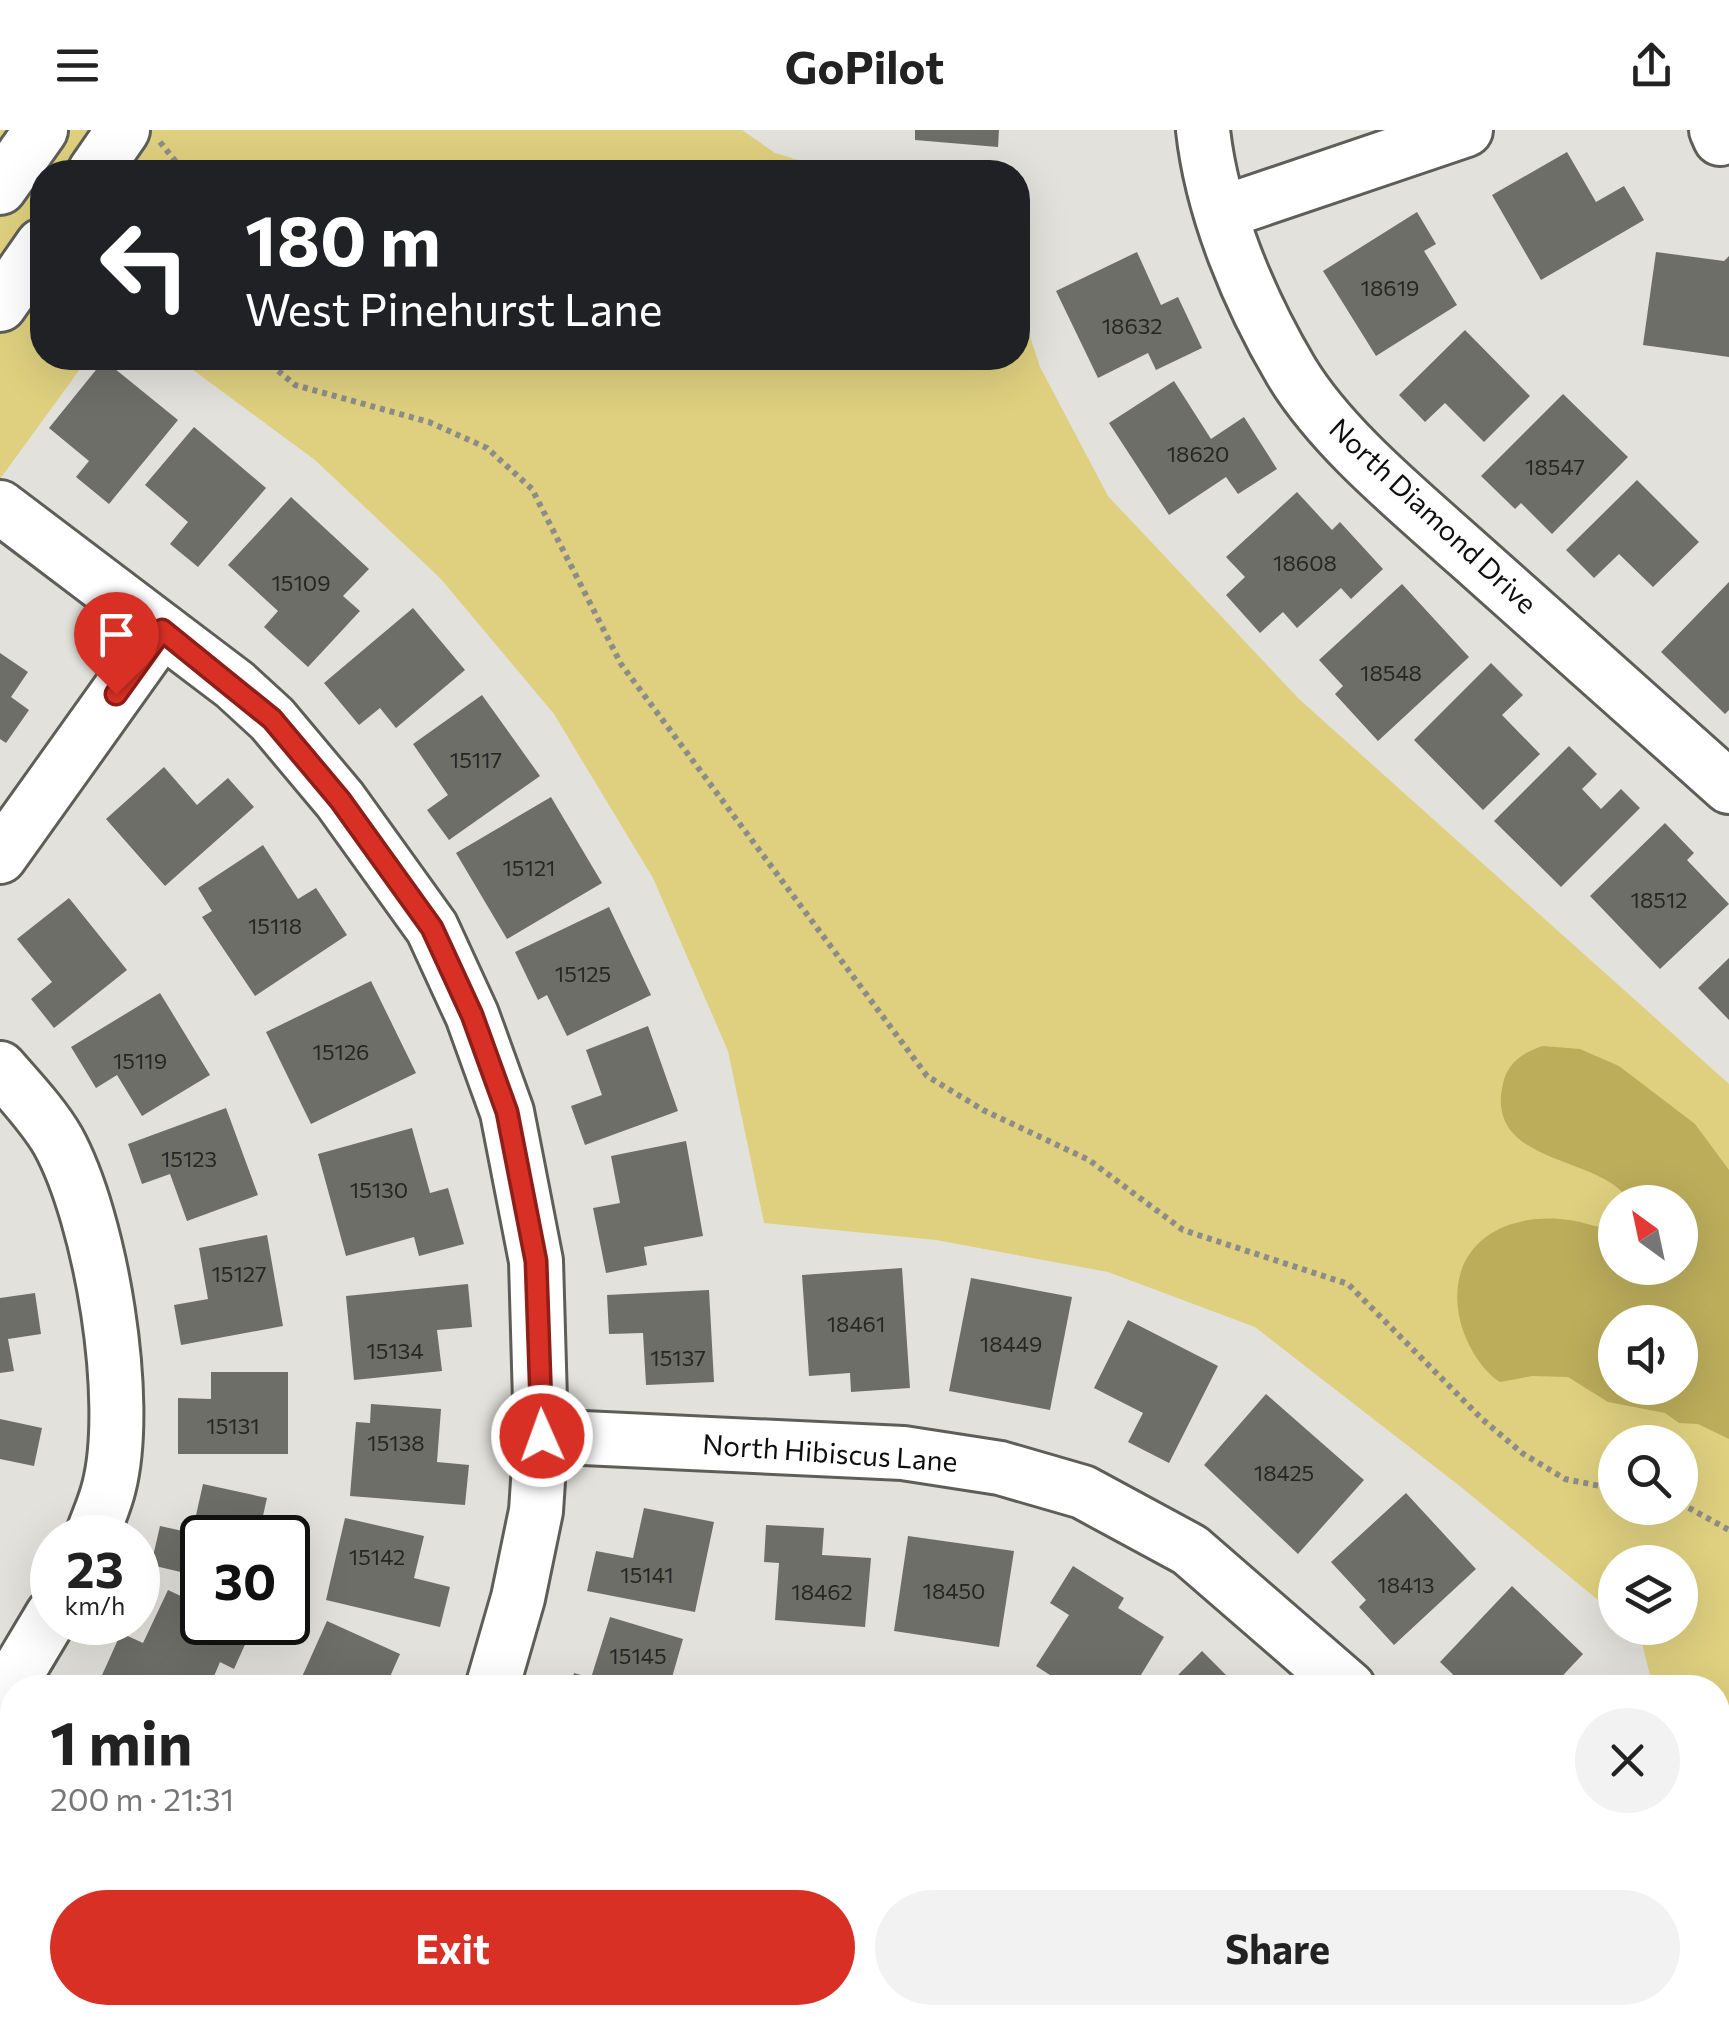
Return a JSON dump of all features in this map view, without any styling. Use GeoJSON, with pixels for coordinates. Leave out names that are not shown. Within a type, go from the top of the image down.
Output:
{"type":"FeatureCollection","features":[{"type":"Feature","properties":{"kind":"street"},"geometry":{"type":"LineString","coordinates":[[0,188],[41,130]]}},
{"type":"Feature","properties":{"kind":"street","name":"North Diamond Drive"},"geometry":{"type":"LineString","coordinates":[[1203,130],[1221,213],[1252,292],[1292,372],[1323,413],[1394,488],[1729,787]]}},
{"type":"Feature","properties":{"kind":"street"},"geometry":{"type":"LineString","coordinates":[[1221,213],[1466,130]]}},
{"type":"Feature","properties":{"kind":"street"},"geometry":{"type":"LineString","coordinates":[[107,160],[136,132]]}},
{"type":"Feature","properties":{"kind":"street"},"geometry":{"type":"LineString","coordinates":[[0,305],[30,263]]}},
{"type":"Feature","properties":{"kind":"street"},"geometry":{"type":"LineString","coordinates":[[0,507],[272,719],[340,800],[432,928],[472,1015],[507,1112],[536,1261],[542,1436],[536,1511],[518,1598],[496,1675]]}},
{"type":"Feature","properties":{"kind":"street"},"geometry":{"type":"LineString","coordinates":[[0,857],[162,630]]}},
{"type":"Feature","properties":{"kind":"street"},"geometry":{"type":"LineString","coordinates":[[0,1068],[57,1140],[91,1223],[104,1292],[116,1408],[110,1485],[99,1515]]}},
{"type":"Feature","properties":{"kind":"street","name":"North Hibiscus Lane"},"geometry":{"type":"LineString","coordinates":[[542,1436],[903,1453],[1000,1468],[1082,1492],[1190,1550],[1334,1675]]}},
{"type":"Feature","properties":{"kind":"street"},"geometry":{"type":"LineString","coordinates":[[20,1675],[36,1645]]}},
{"type":"Feature","properties":{"kind":"path"},"geometry":{"type":"LineString","coordinates":[[136,132],[170,160]]}},
{"type":"Feature","properties":{"kind":"path"},"geometry":{"type":"LineString","coordinates":[[278,370],[296,385],[429,422],[488,448],[532,489],[621,664],[926,1076],[983,1110],[1089,1160],[1183,1230],[1294,1262],[1348,1284],[1522,1454],[1565,1479],[1598,1486]]}},
{"type":"Feature","properties":{"kind":"path"},"geometry":{"type":"LineString","coordinates":[[1698,1514],[1729,1530]]}},
{"type":"Feature","properties":{"kind":"shaded area"},"geometry":{"type":"Polygon","coordinates":[[[0,130],[742,130],[775,153],[798,160],[30,160],[30,370],[79,370],[0,479],[0,130]]]}},
{"type":"Feature","properties":{"kind":"shaded area"},"geometry":{"type":"Polygon","coordinates":[[[1030,337],[1040,367],[1108,496],[1299,699],[1729,1084],[1729,1675],[1650,1675],[1642,1645],[1698,1645],[1698,1545],[1598,1545],[1598,1600],[1461,1487],[1255,1327],[1108,1272],[936,1240],[764,1223],[728,1051],[653,878],[554,714],[440,578],[315,460],[193,370],[1030,370],[1030,337]]]}},
{"type":"Feature","properties":{"kind":"shaded area"},"geometry":{"type":"Polygon","coordinates":[[[1542,1046],[1580,1049],[1619,1066],[1695,1124],[1729,1170],[1729,1439],[1698,1424],[1679,1423],[1665,1413],[1624,1405],[1698,1405],[1698,1305],[1598,1305],[1598,1396],[1568,1377],[1532,1376],[1500,1382],[1472,1350],[1458,1309],[1463,1265],[1488,1236],[1505,1226],[1547,1218],[1598,1226],[1598,1285],[1698,1285],[1698,1185],[1613,1185],[1529,1146],[1512,1133],[1502,1114],[1504,1080],[1521,1056],[1542,1046]]]}},
{"type":"Feature","properties":{"kind":"building"},"geometry":{"type":"Polygon","coordinates":[[[915,130],[999,130],[998,147],[915,140],[915,130]]]}},
{"type":"Feature","properties":{"kind":"building"},"geometry":{"type":"Polygon","coordinates":[[[1567,152],[1596,202],[1624,186],[1644,220],[1541,280],[1492,195],[1567,152]]]}},
{"type":"Feature","properties":{"kind":"building"},"geometry":{"type":"Polygon","coordinates":[[[1417,212],[1436,244],[1424,251],[1457,305],[1376,356],[1323,271],[1417,212]]]}},
{"type":"Feature","properties":{"kind":"building"},"geometry":{"type":"Polygon","coordinates":[[[1137,252],[1161,305],[1178,297],[1202,348],[1156,370],[1148,353],[1098,378],[1056,291],[1137,252]]]}},
{"type":"Feature","properties":{"kind":"building"},"geometry":{"type":"Polygon","coordinates":[[[1656,252],[1724,261],[1729,256],[1729,357],[1643,345],[1656,252]]]}},
{"type":"Feature","properties":{"kind":"building"},"geometry":{"type":"Polygon","coordinates":[[[1465,330],[1530,396],[1484,442],[1445,403],[1425,422],[1399,395],[1465,330]]]}},
{"type":"Feature","properties":{"kind":"building"},"geometry":{"type":"Polygon","coordinates":[[[96,370],[116,370],[178,420],[109,504],[76,477],[89,461],[49,428],[96,370]]]}},
{"type":"Feature","properties":{"kind":"building"},"geometry":{"type":"Polygon","coordinates":[[[1174,381],[1211,439],[1244,417],[1277,469],[1238,494],[1226,477],[1169,515],[1109,423],[1174,381]]]}},
{"type":"Feature","properties":{"kind":"building"},"geometry":{"type":"Polygon","coordinates":[[[1563,394],[1628,457],[1552,534],[1521,503],[1515,509],[1481,476],[1563,394]]]}},
{"type":"Feature","properties":{"kind":"building"},"geometry":{"type":"Polygon","coordinates":[[[194,427],[266,488],[198,567],[170,544],[188,522],[145,485],[194,427]]]}},
{"type":"Feature","properties":{"kind":"building"},"geometry":{"type":"Polygon","coordinates":[[[1637,480],[1699,542],[1653,587],[1619,554],[1594,578],[1566,550],[1637,480]]]}},
{"type":"Feature","properties":{"kind":"building"},"geometry":{"type":"Polygon","coordinates":[[[1297,492],[1332,530],[1340,522],[1383,569],[1351,599],[1341,588],[1297,628],[1283,612],[1260,633],[1226,595],[1245,577],[1226,557],[1297,492]]]}},
{"type":"Feature","properties":{"kind":"building"},"geometry":{"type":"Polygon","coordinates":[[[291,497],[369,569],[343,596],[360,611],[308,667],[264,627],[278,611],[228,565],[291,497]]]}},
{"type":"Feature","properties":{"kind":"building"},"geometry":{"type":"Polygon","coordinates":[[[1729,582],[1729,710],[1725,714],[1661,652],[1729,582]]]}},
{"type":"Feature","properties":{"kind":"building"},"geometry":{"type":"Polygon","coordinates":[[[1402,584],[1469,657],[1378,741],[1335,694],[1343,686],[1319,660],[1402,584]]]}},
{"type":"Feature","properties":{"kind":"building"},"geometry":{"type":"Polygon","coordinates":[[[413,608],[465,670],[396,728],[380,708],[359,725],[324,683],[413,608]]]}},
{"type":"Feature","properties":{"kind":"building"},"geometry":{"type":"Polygon","coordinates":[[[0,653],[28,672],[11,697],[29,710],[6,743],[0,739],[0,653]]]}},
{"type":"Feature","properties":{"kind":"building"},"geometry":{"type":"Polygon","coordinates":[[[1491,663],[1523,695],[1502,715],[1540,754],[1483,810],[1414,740],[1491,663]]]}},
{"type":"Feature","properties":{"kind":"building"},"geometry":{"type":"Polygon","coordinates":[[[482,695],[540,776],[449,840],[427,810],[448,795],[413,744],[482,695]]]}},
{"type":"Feature","properties":{"kind":"building"},"geometry":{"type":"Polygon","coordinates":[[[1569,746],[1597,774],[1582,789],[1601,809],[1621,789],[1640,808],[1561,887],[1494,821],[1569,746]]]}},
{"type":"Feature","properties":{"kind":"building"},"geometry":{"type":"Polygon","coordinates":[[[164,767],[197,805],[228,778],[254,807],[165,886],[106,819],[164,767]]]}},
{"type":"Feature","properties":{"kind":"building"},"geometry":{"type":"Polygon","coordinates":[[[551,797],[602,883],[507,939],[456,853],[551,797]]]}},
{"type":"Feature","properties":{"kind":"building"},"geometry":{"type":"Polygon","coordinates":[[[1665,823],[1694,853],[1687,860],[1729,904],[1660,969],[1590,896],[1665,823]]]}},
{"type":"Feature","properties":{"kind":"building"},"geometry":{"type":"Polygon","coordinates":[[[263,845],[298,899],[316,888],[347,935],[255,996],[202,917],[212,911],[198,888],[263,845]]]}},
{"type":"Feature","properties":{"kind":"building"},"geometry":{"type":"Polygon","coordinates":[[[69,898],[127,970],[54,1028],[31,999],[52,982],[17,939],[69,898]]]}},
{"type":"Feature","properties":{"kind":"building"},"geometry":{"type":"Polygon","coordinates":[[[609,907],[651,995],[567,1036],[547,995],[538,1000],[515,952],[609,907]]]}},
{"type":"Feature","properties":{"kind":"building"},"geometry":{"type":"Polygon","coordinates":[[[1729,958],[1729,1020],[1698,988],[1729,958]]]}},
{"type":"Feature","properties":{"kind":"building"},"geometry":{"type":"Polygon","coordinates":[[[371,981],[416,1073],[311,1124],[266,1032],[371,981]]]}},
{"type":"Feature","properties":{"kind":"building"},"geometry":{"type":"Polygon","coordinates":[[[160,993],[210,1075],[142,1116],[117,1075],[96,1088],[71,1047],[160,993]]]}},
{"type":"Feature","properties":{"kind":"building"},"geometry":{"type":"Polygon","coordinates":[[[648,1026],[678,1111],[585,1145],[571,1106],[602,1095],[586,1050],[648,1026]]]}},
{"type":"Feature","properties":{"kind":"building"},"geometry":{"type":"Polygon","coordinates":[[[226,1108],[258,1195],[187,1221],[170,1174],[142,1184],[128,1144],[226,1108]]]}},
{"type":"Feature","properties":{"kind":"building"},"geometry":{"type":"Polygon","coordinates":[[[412,1128],[430,1193],[448,1188],[464,1244],[419,1256],[414,1237],[346,1256],[318,1154],[412,1128]]]}},
{"type":"Feature","properties":{"kind":"building"},"geometry":{"type":"Polygon","coordinates":[[[686,1141],[703,1236],[644,1247],[647,1265],[606,1273],[593,1208],[620,1203],[611,1156],[686,1141]]]}},
{"type":"Feature","properties":{"kind":"building"},"geometry":{"type":"Polygon","coordinates":[[[267,1235],[283,1326],[181,1345],[174,1305],[208,1299],[199,1248],[267,1235]]]}},
{"type":"Feature","properties":{"kind":"building"},"geometry":{"type":"Polygon","coordinates":[[[902,1268],[910,1388],[851,1392],[850,1373],[809,1376],[802,1275],[902,1268]]]}},
{"type":"Feature","properties":{"kind":"building"},"geometry":{"type":"Polygon","coordinates":[[[971,1278],[1072,1297],[1050,1410],[949,1391],[971,1278]]]}},
{"type":"Feature","properties":{"kind":"building"},"geometry":{"type":"Polygon","coordinates":[[[468,1284],[472,1327],[437,1330],[442,1371],[354,1380],[346,1296],[468,1284]]]}},
{"type":"Feature","properties":{"kind":"building"},"geometry":{"type":"Polygon","coordinates":[[[709,1290],[714,1382],[646,1385],[643,1333],[609,1334],[607,1295],[709,1290]]]}},
{"type":"Feature","properties":{"kind":"building"},"geometry":{"type":"Polygon","coordinates":[[[35,1293],[41,1334],[8,1339],[14,1371],[0,1373],[0,1298],[35,1293]]]}},
{"type":"Feature","properties":{"kind":"building"},"geometry":{"type":"Polygon","coordinates":[[[1128,1320],[1218,1366],[1169,1463],[1128,1442],[1143,1413],[1094,1388],[1128,1320]]]}},
{"type":"Feature","properties":{"kind":"building"},"geometry":{"type":"Polygon","coordinates":[[[211,1372],[288,1372],[288,1454],[178,1454],[178,1398],[211,1399],[211,1372]]]}},
{"type":"Feature","properties":{"kind":"building"},"geometry":{"type":"Polygon","coordinates":[[[1266,1394],[1364,1480],[1298,1554],[1204,1465],[1266,1394]]]}},
{"type":"Feature","properties":{"kind":"building"},"geometry":{"type":"Polygon","coordinates":[[[371,1404],[441,1409],[437,1462],[469,1465],[465,1505],[350,1496],[356,1422],[370,1423],[371,1404]]]}},
{"type":"Feature","properties":{"kind":"building"},"geometry":{"type":"Polygon","coordinates":[[[0,1419],[42,1428],[34,1466],[0,1459],[0,1419]]]}},
{"type":"Feature","properties":{"kind":"building"},"geometry":{"type":"Polygon","coordinates":[[[203,1484],[267,1498],[263,1515],[196,1515],[203,1484]]]}},
{"type":"Feature","properties":{"kind":"building"},"geometry":{"type":"Polygon","coordinates":[[[1406,1493],[1476,1569],[1394,1645],[1359,1607],[1366,1600],[1331,1562],[1406,1493]]]}},
{"type":"Feature","properties":{"kind":"building"},"geometry":{"type":"Polygon","coordinates":[[[644,1508],[714,1522],[695,1612],[587,1591],[596,1551],[633,1558],[644,1508]]]}},
{"type":"Feature","properties":{"kind":"building"},"geometry":{"type":"Polygon","coordinates":[[[345,1518],[424,1536],[414,1578],[450,1587],[440,1627],[326,1600],[345,1518]]]}},
{"type":"Feature","properties":{"kind":"building"},"geometry":{"type":"Polygon","coordinates":[[[766,1525],[824,1528],[822,1555],[871,1558],[865,1627],[775,1620],[779,1563],[764,1562],[766,1525]]]}},
{"type":"Feature","properties":{"kind":"building"},"geometry":{"type":"Polygon","coordinates":[[[160,1526],[180,1530],[180,1572],[160,1567],[160,1526]]]}},
{"type":"Feature","properties":{"kind":"building"},"geometry":{"type":"Polygon","coordinates":[[[908,1536],[1014,1551],[999,1647],[894,1631],[908,1536]]]}},
{"type":"Feature","properties":{"kind":"building"},"geometry":{"type":"Polygon","coordinates":[[[1073,1566],[1124,1598],[1118,1608],[1164,1637],[1141,1675],[1050,1675],[1036,1666],[1069,1615],[1050,1603],[1073,1566]]]}},
{"type":"Feature","properties":{"kind":"building"},"geometry":{"type":"Polygon","coordinates":[[[1512,1586],[1583,1654],[1563,1675],[1454,1675],[1440,1662],[1512,1586]]]}},
{"type":"Feature","properties":{"kind":"building"},"geometry":{"type":"Polygon","coordinates":[[[168,1590],[180,1596],[180,1645],[245,1645],[234,1669],[220,1662],[214,1675],[102,1675],[116,1645],[160,1645],[160,1607],[168,1590]]]}},
{"type":"Feature","properties":{"kind":"building"},"geometry":{"type":"Polygon","coordinates":[[[610,1617],[683,1639],[673,1675],[592,1675],[610,1617]]]}},
{"type":"Feature","properties":{"kind":"building"},"geometry":{"type":"Polygon","coordinates":[[[327,1621],[400,1654],[391,1675],[303,1675],[327,1621]]]}},
{"type":"Feature","properties":{"kind":"building"},"geometry":{"type":"Polygon","coordinates":[[[1202,1651],[1226,1675],[1178,1675],[1202,1651]]]}},
{"type":"Feature","properties":{"kind":"route"},"geometry":{"type":"LineString","coordinates":[[116,694],[162,630],[235,685],[272,719],[340,800],[432,928],[472,1015],[507,1112],[536,1261],[542,1436]]}}]}
